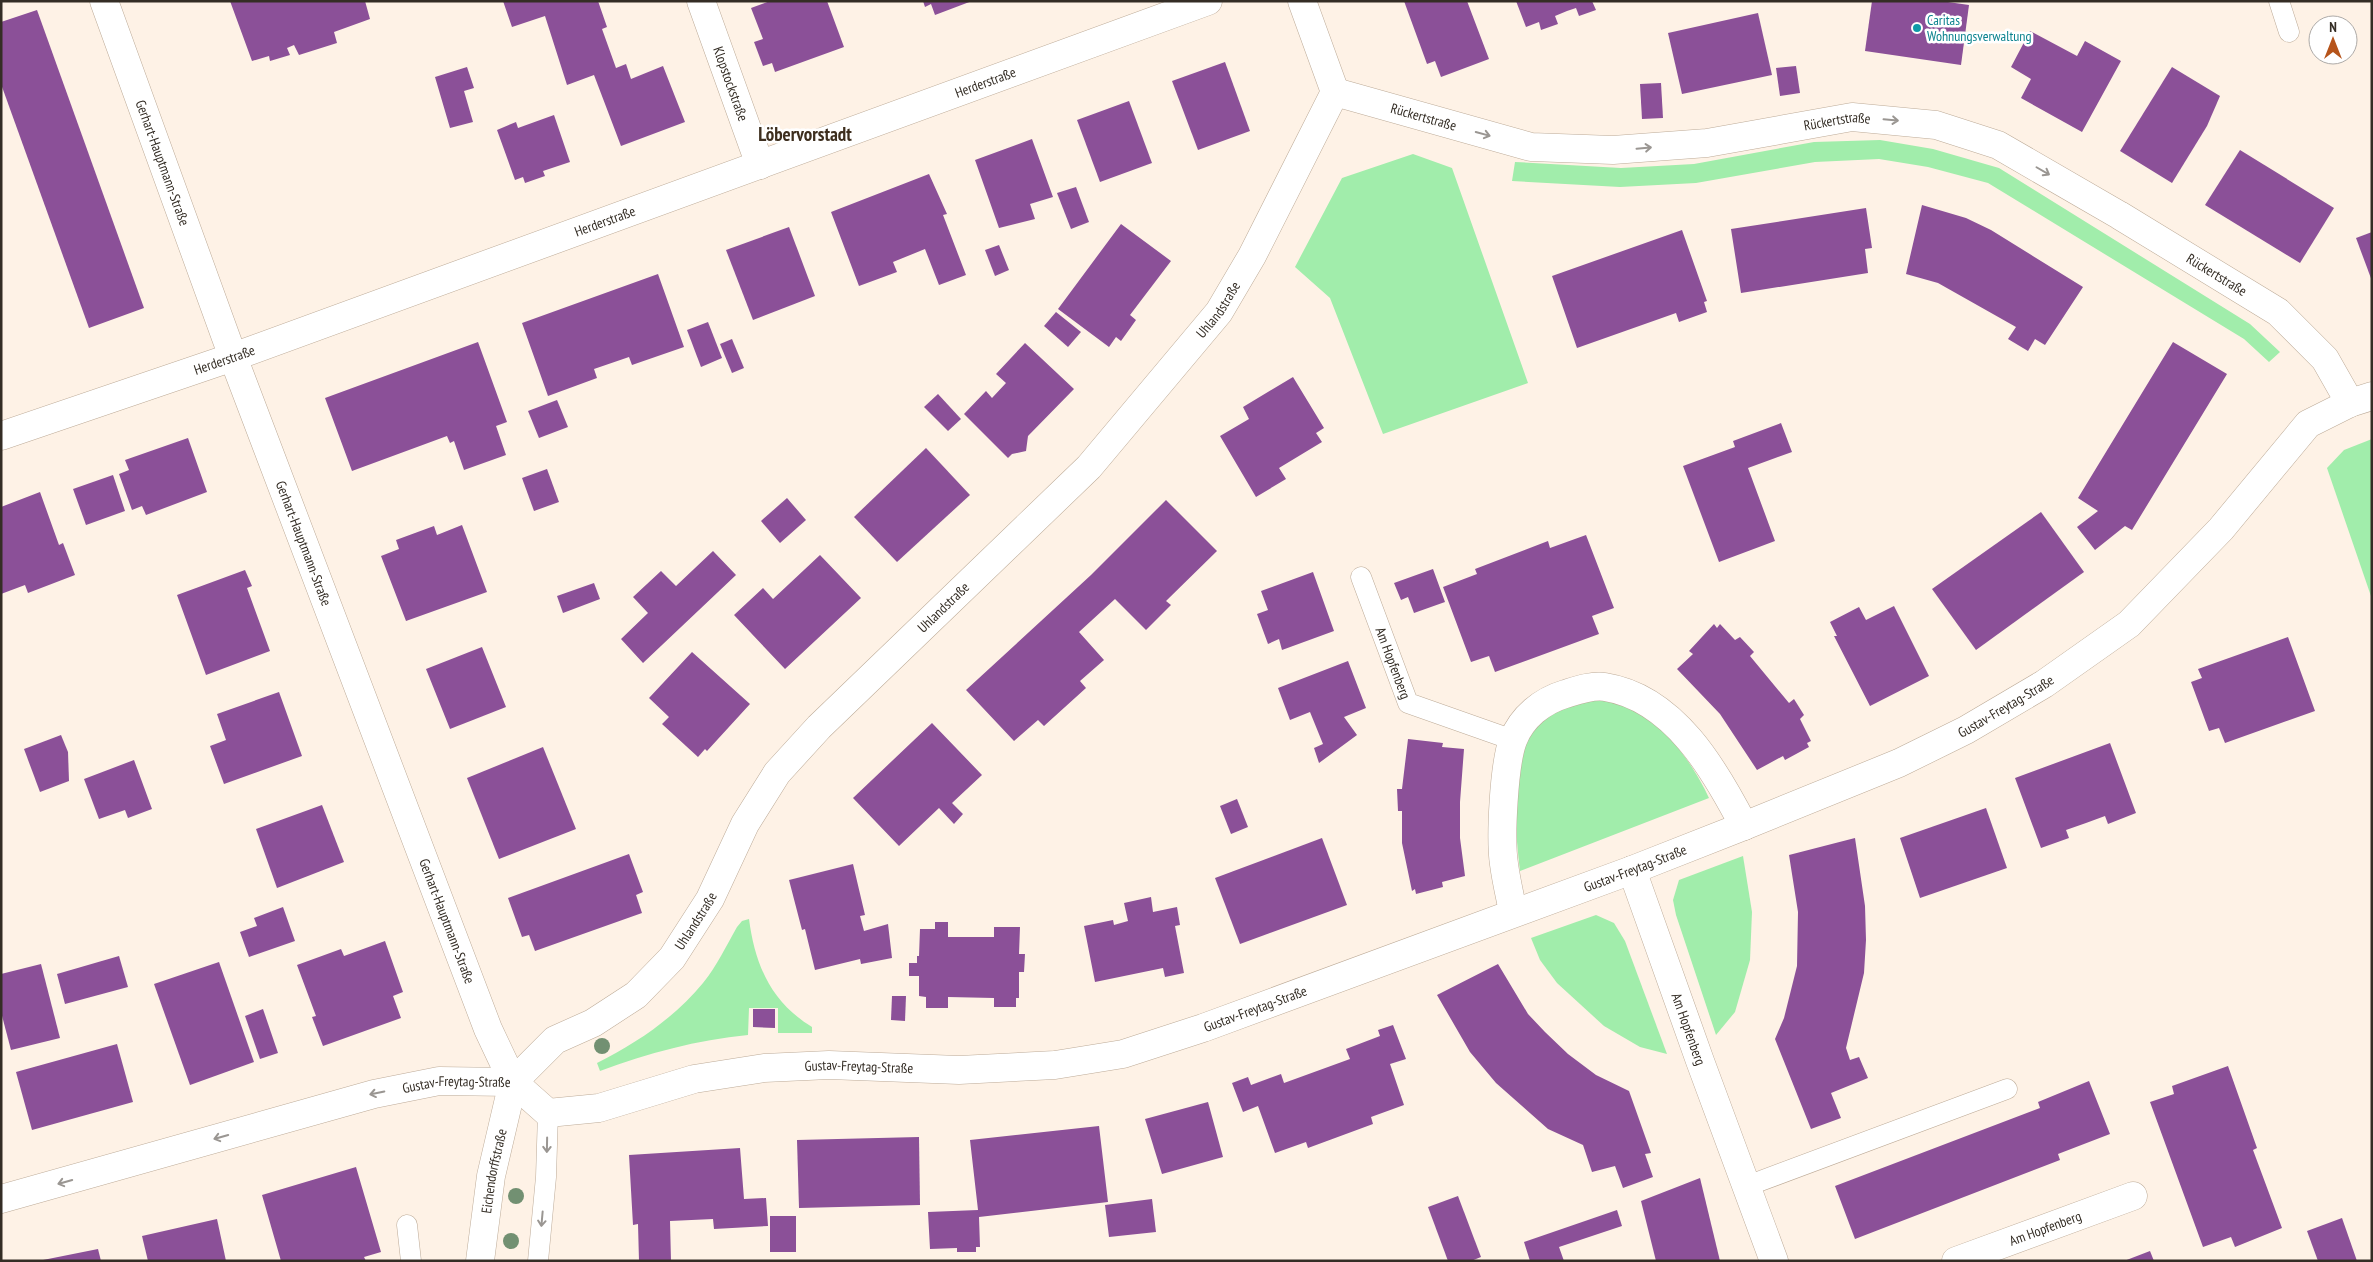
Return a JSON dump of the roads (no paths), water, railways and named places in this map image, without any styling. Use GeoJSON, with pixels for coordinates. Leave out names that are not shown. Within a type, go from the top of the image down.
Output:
{"type":"FeatureCollection","features":[{"type":"Feature","properties":{"kind":"street","name":"Gerhart-Hauptmann-Straße"},"geometry":{"type":"LineString","coordinates":[[104,1],[233,357],[488,1029],[513,1082]]}},
{"type":"Feature","properties":{"kind":"street","name":"Klopstockstraße"},"geometry":{"type":"LineString","coordinates":[[701,1],[760,165]]}},
{"type":"Feature","properties":{"kind":"street","name":"Herderstraße"},"geometry":{"type":"LineString","coordinates":[[1,436],[233,357],[1208,1]]}},
{"type":"Feature","properties":{"kind":"street"},"geometry":{"type":"LineString","coordinates":[[1302,1],[1335,92]]}},
{"type":"Feature","properties":{"kind":"street","name":"Rückertstraße"},"geometry":{"type":"LineString","coordinates":[[1335,92],[1531,147],[1613,150],[1706,143],[1852,117],[1936,125],[1998,145],[2119,215],[2278,312],[2361,399]]}},
{"type":"Feature","properties":{"kind":"street","name":"Uhlandstraße"},"geometry":{"type":"LineString","coordinates":[[513,1082],[555,1040],[593,1023],[636,995],[672,958],[710,899],[745,824],[777,773],[819,727],[1089,467],[1219,312],[1252,256],[1335,92]]}},
{"type":"Feature","properties":{"kind":"street","name":"Gustav-Freytag-Straße"},"geometry":{"type":"LineString","coordinates":[[1,1199],[374,1094],[439,1081],[513,1082],[548,1113],[599,1108],[694,1080],[764,1068],[829,1065],[959,1070],[1055,1065],[1123,1054],[1203,1028],[1513,912],[1632,870],[1900,763],[1966,730],[2052,679],[2128,624],[2221,529],[2308,424],[2361,399]]}},
{"type":"Feature","properties":{"kind":"street"},"geometry":{"type":"LineString","coordinates":[[1513,912],[1503,859],[1506,776],[1513,740],[1525,719],[1540,705],[1559,695],[1583,688],[1604,687],[1636,695],[1664,714],[1718,778],[1744,826]]}},
{"type":"Feature","properties":{"kind":"street","name":"Am Hopfenberg"},"geometry":{"type":"LineString","coordinates":[[1632,870],[1774,1261]]}},
{"type":"Feature","properties":{"kind":"street","name":"Eichendorffstraße"},"geometry":{"type":"LineString","coordinates":[[480,1261],[491,1176],[513,1082]]}},
{"type":"Feature","properties":{"kind":"street","name":"Am Hopfenberg"},"geometry":{"type":"LineString","coordinates":[[1956,1261],[2133,1196]]}},
{"type":"Feature","properties":{"kind":"lane"},"geometry":{"type":"LineString","coordinates":[[2279,1],[2289,32]]}},
{"type":"Feature","properties":{"kind":"lane","name":"Am Hopfenberg"},"geometry":{"type":"LineString","coordinates":[[1360,576],[1408,703],[1513,740]]}},
{"type":"Feature","properties":{"kind":"lane"},"geometry":{"type":"LineString","coordinates":[[1747,1186],[2007,1089]]}},
{"type":"Feature","properties":{"kind":"lane"},"geometry":{"type":"LineString","coordinates":[[538,1261],[546,1177],[548,1113]]}},
{"type":"Feature","properties":{"kind":"lane"},"geometry":{"type":"LineString","coordinates":[[407,1224],[411,1261]]}},
{"type":"Feature","properties":{"kind":"place","name":"Caritas Wohnungsverwaltung"},"geometry":{"type":"Point","coordinates":[1917,28]}},
{"type":"Feature","properties":{"kind":"district","name":"Löbervorstadt"},"geometry":{"type":"Point","coordinates":[805,134]}}]}
